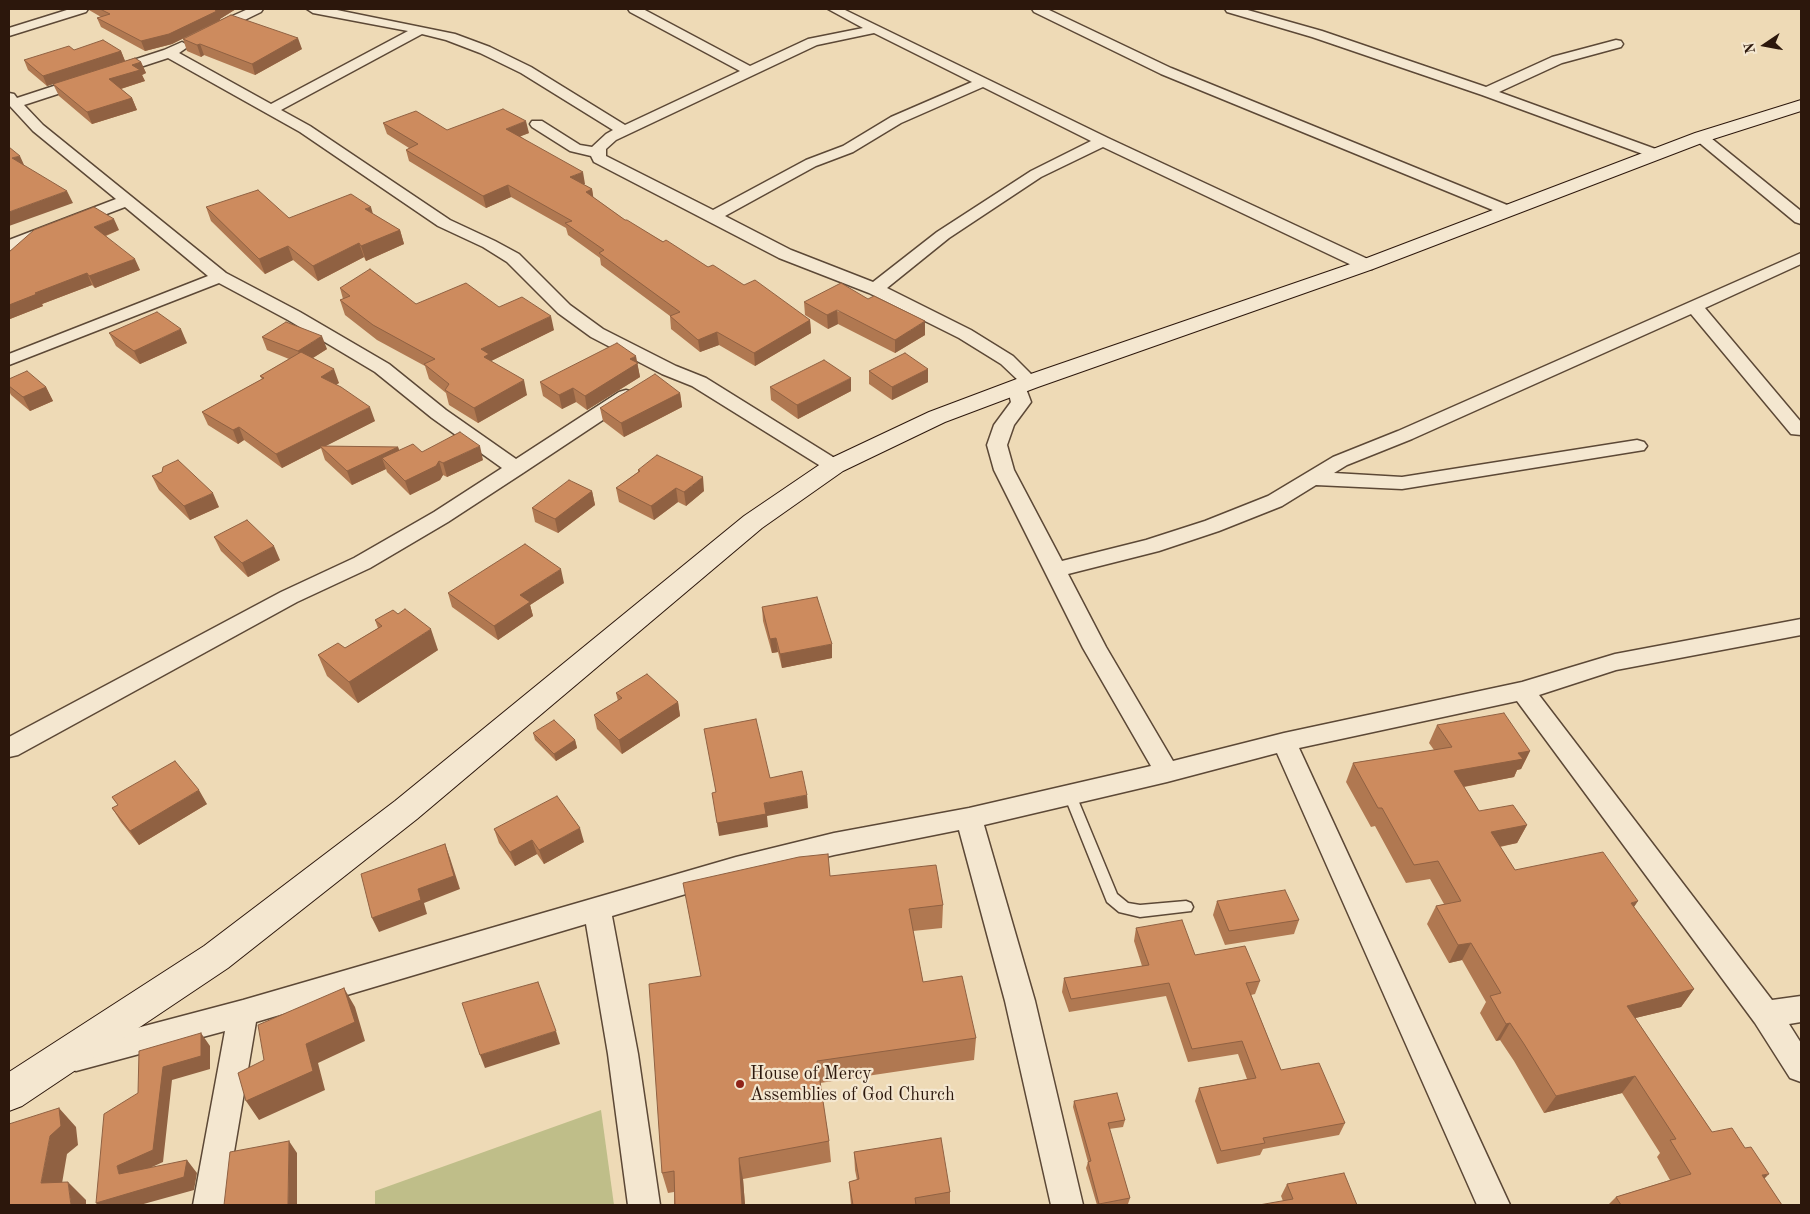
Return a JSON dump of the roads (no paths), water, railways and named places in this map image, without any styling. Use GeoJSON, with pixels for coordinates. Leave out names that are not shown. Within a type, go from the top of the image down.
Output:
{"type":"FeatureCollection","features":[{"type":"Feature","properties":{"kind":"street"},"geometry":{"type":"LineString","coordinates":[[9,32],[82,9]]}},
{"type":"Feature","properties":{"kind":"street"},"geometry":{"type":"LineString","coordinates":[[257,9],[169,53],[12,100],[38,128],[220,277],[294,316],[382,368],[439,414],[516,469]]}},
{"type":"Feature","properties":{"kind":"street"},"geometry":{"type":"LineString","coordinates":[[313,9],[420,30],[485,50],[526,70],[623,130]]}},
{"type":"Feature","properties":{"kind":"street"},"geometry":{"type":"LineString","coordinates":[[634,9],[750,71]]}},
{"type":"Feature","properties":{"kind":"street"},"geometry":{"type":"LineString","coordinates":[[834,9],[1103,141],[1366,265]]}},
{"type":"Feature","properties":{"kind":"street"},"geometry":{"type":"LineString","coordinates":[[1038,9],[1166,71],[1506,210]]}},
{"type":"Feature","properties":{"kind":"street"},"geometry":{"type":"LineString","coordinates":[[1231,9],[1317,34],[1487,92],[1656,154]]}},
{"type":"Feature","properties":{"kind":"street"},"geometry":{"type":"LineString","coordinates":[[876,29],[813,42],[623,130],[603,142],[597,153],[599,159],[605,164],[713,216],[800,261],[875,289],[965,334],[1008,360],[1023,384],[1021,402],[1004,425],[997,444],[1004,470],[1095,648],[1168,772]]}},
{"type":"Feature","properties":{"kind":"street"},"geometry":{"type":"LineString","coordinates":[[272,109],[420,30]]}},
{"type":"Feature","properties":{"kind":"street"},"geometry":{"type":"LineString","coordinates":[[1487,92],[1557,60],[1616,44]]}},
{"type":"Feature","properties":{"kind":"street"},"geometry":{"type":"LineString","coordinates":[[169,53],[305,129],[444,223],[489,244],[513,258],[564,309],[597,333],[653,379],[699,382],[834,466]]}},
{"type":"Feature","properties":{"kind":"street"},"geometry":{"type":"LineString","coordinates":[[713,216],[811,163],[848,148],[896,120],[984,82]]}},
{"type":"Feature","properties":{"kind":"street"},"geometry":{"type":"LineString","coordinates":[[9,1093],[216,957],[414,803],[754,522],[834,466],[937,417],[1023,384],[1366,265],[1701,137],[1801,105]]}},
{"type":"Feature","properties":{"kind":"street"},"geometry":{"type":"LineString","coordinates":[[537,124],[575,148],[597,153]]}},
{"type":"Feature","properties":{"kind":"street"},"geometry":{"type":"LineString","coordinates":[[1701,137],[1801,219]]}},
{"type":"Feature","properties":{"kind":"street"},"geometry":{"type":"LineString","coordinates":[[875,289],[943,235],[1036,174],[1103,141]]}},
{"type":"Feature","properties":{"kind":"street"},"geometry":{"type":"LineString","coordinates":[[9,246],[126,201]]}},
{"type":"Feature","properties":{"kind":"street"},"geometry":{"type":"LineString","coordinates":[[1056,570],[1151,546],[1212,526],[1275,500],[1340,461],[1405,435],[1801,258]]}},
{"type":"Feature","properties":{"kind":"street"},"geometry":{"type":"LineString","coordinates":[[9,360],[220,277]]}},
{"type":"Feature","properties":{"kind":"street"},"geometry":{"type":"LineString","coordinates":[[1694,306],[1798,430]]}},
{"type":"Feature","properties":{"kind":"street"},"geometry":{"type":"LineString","coordinates":[[9,748],[289,597],[362,563],[441,517],[653,379]]}},
{"type":"Feature","properties":{"kind":"street"},"geometry":{"type":"LineString","coordinates":[[1313,478],[1402,483],[1636,446]]}},
{"type":"Feature","properties":{"kind":"street"},"geometry":{"type":"LineString","coordinates":[[58,1062],[243,1013],[597,910],[666,887],[781,857],[834,844],[969,818],[1168,772],[1284,742],[1523,691],[1615,662],[1801,627]]}},
{"type":"Feature","properties":{"kind":"street"},"geometry":{"type":"LineString","coordinates":[[1523,691],[1765,1014],[1801,1068]]}},
{"type":"Feature","properties":{"kind":"street"},"geometry":{"type":"LineString","coordinates":[[1284,742],[1494,1205]]}},
{"type":"Feature","properties":{"kind":"street"},"geometry":{"type":"LineString","coordinates":[[969,818],[1020,1002],[1067,1205]]}},
{"type":"Feature","properties":{"kind":"street"},"geometry":{"type":"LineString","coordinates":[[597,910],[623,1054],[644,1205]]}},
{"type":"Feature","properties":{"kind":"street"},"geometry":{"type":"LineString","coordinates":[[1765,1014],[1801,1009]]}},
{"type":"Feature","properties":{"kind":"street"},"geometry":{"type":"LineString","coordinates":[[209,1205],[243,1013]]}},
{"type":"Feature","properties":{"kind":"lane"},"geometry":{"type":"LineString","coordinates":[[1070,795],[1112,898],[1124,908],[1140,911],[1186,907]]}},
{"type":"Feature","properties":{"kind":"place","name":"House of Mercy Assemblies of God Church"},"geometry":{"type":"Point","coordinates":[740,1084]}}]}
